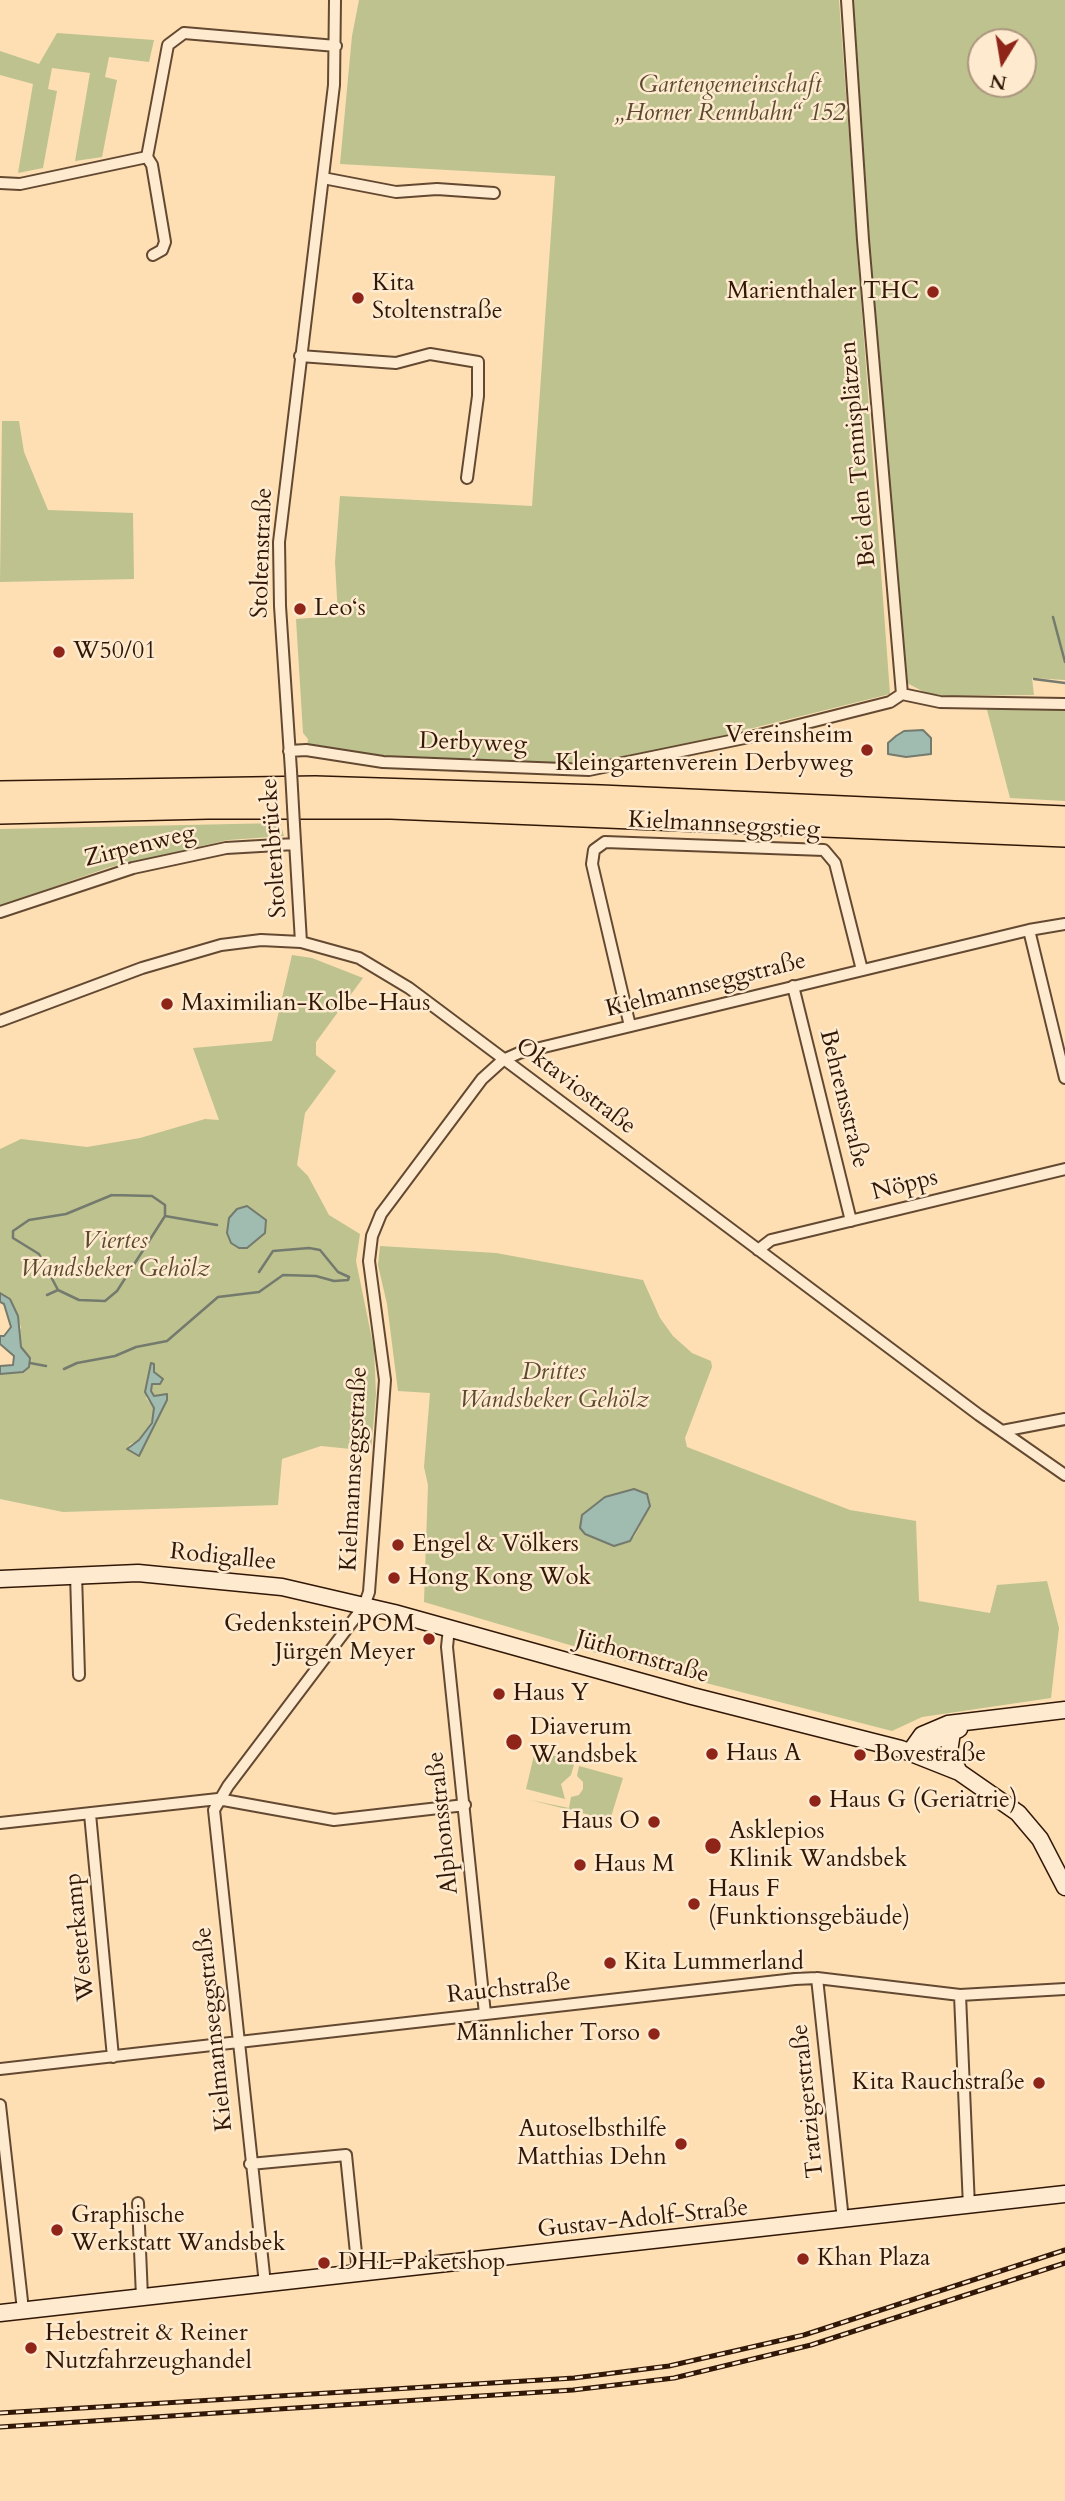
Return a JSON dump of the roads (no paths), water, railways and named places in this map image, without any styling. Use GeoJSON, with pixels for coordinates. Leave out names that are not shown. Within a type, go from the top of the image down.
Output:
{"type":"FeatureCollection","features":[{"type":"Feature","properties":{"kind":"highway"},"geometry":{"type":"LineString","coordinates":[[0,792],[327,788],[614,796],[1065,817]]}},
{"type":"Feature","properties":{"kind":"highway"},"geometry":{"type":"LineString","coordinates":[[0,813],[208,807],[391,808],[1065,836]]}},
{"type":"Feature","properties":{"kind":"street","name":"Stoltenstraße"},"geometry":{"type":"LineString","coordinates":[[289,751],[279,542],[323,178],[336,46],[335,0]]}},
{"type":"Feature","properties":{"kind":"street","name":"Bei den Tennisplätzen"},"geometry":{"type":"LineString","coordinates":[[847,0],[865,267],[902,694]]}},
{"type":"Feature","properties":{"kind":"street"},"geometry":{"type":"LineString","coordinates":[[153,255],[162,250],[165,242],[152,165],[147,157],[167,49],[171,40],[184,33],[336,46]]}},
{"type":"Feature","properties":{"kind":"street"},"geometry":{"type":"LineString","coordinates":[[0,183],[20,184],[147,157]]}},
{"type":"Feature","properties":{"kind":"street"},"geometry":{"type":"LineString","coordinates":[[323,178],[396,192],[437,189],[494,193]]}},
{"type":"Feature","properties":{"kind":"street"},"geometry":{"type":"LineString","coordinates":[[300,356],[396,363],[430,354],[478,362],[478,397],[467,478]]}},
{"type":"Feature","properties":{"kind":"street"},"geometry":{"type":"LineString","coordinates":[[902,694],[940,702],[1065,704]]}},
{"type":"Feature","properties":{"kind":"street","name":"Derbyweg"},"geometry":{"type":"LineString","coordinates":[[289,751],[306,750],[383,762],[589,770],[772,732],[890,702],[902,694]]}},
{"type":"Feature","properties":{"kind":"street","name":"Stoltenbrücke"},"geometry":{"type":"LineString","coordinates":[[289,751],[301,942]]}},
{"type":"Feature","properties":{"kind":"street","name":"Kielmannseggstieg"},"geometry":{"type":"LineString","coordinates":[[630,1026],[592,864],[594,850],[605,842],[824,850],[835,863],[862,970]]}},
{"type":"Feature","properties":{"kind":"street","name":"Zirpenweg"},"geometry":{"type":"LineString","coordinates":[[0,912],[146,865],[226,848],[295,844]]}},
{"type":"Feature","properties":{"kind":"street","name":"Kielmannseggstraße"},"geometry":{"type":"LineString","coordinates":[[265,2284],[214,1810],[218,1799],[364,1606],[371,1582],[386,1380],[369,1261],[372,1236],[381,1214],[482,1079],[503,1060],[519,1053],[1029,930],[1065,925]]}},
{"type":"Feature","properties":{"kind":"street"},"geometry":{"type":"LineString","coordinates":[[1029,930],[1065,1078]]}},
{"type":"Feature","properties":{"kind":"street","name":"Oktaviostraße"},"geometry":{"type":"LineString","coordinates":[[0,1021],[142,968],[220,945],[261,940],[301,942],[339,951],[384,971],[1002,1431],[1065,1475]]}},
{"type":"Feature","properties":{"kind":"street","name":"Behrensstraße"},"geometry":{"type":"LineString","coordinates":[[793,986],[851,1221]]}},
{"type":"Feature","properties":{"kind":"street","name":"Nöpps"},"geometry":{"type":"LineString","coordinates":[[758,1250],[771,1241],[1065,1169]]}},
{"type":"Feature","properties":{"kind":"street"},"geometry":{"type":"LineString","coordinates":[[1002,1431],[1065,1419]]}},
{"type":"Feature","properties":{"kind":"street","name":"Rodigallee"},"geometry":{"type":"LineString","coordinates":[[0,1579],[138,1573],[222,1578],[282,1587],[364,1606]]}},
{"type":"Feature","properties":{"kind":"street"},"geometry":{"type":"LineString","coordinates":[[76,1574],[79,1675]]}},
{"type":"Feature","properties":{"kind":"street","name":"Jüthornstraße"},"geometry":{"type":"LineString","coordinates":[[364,1606],[692,1696],[910,1752]]}},
{"type":"Feature","properties":{"kind":"street","name":"Alphonsstraße"},"geometry":{"type":"LineString","coordinates":[[449,1628],[447,1647],[485,2014]]}},
{"type":"Feature","properties":{"kind":"street"},"geometry":{"type":"LineString","coordinates":[[910,1752],[929,1731],[948,1724],[1065,1710]]}},
{"type":"Feature","properties":{"kind":"street"},"geometry":{"type":"LineString","coordinates":[[910,1752],[978,1722]]}},
{"type":"Feature","properties":{"kind":"street"},"geometry":{"type":"LineString","coordinates":[[952,1732],[949,1752],[959,1772]]}},
{"type":"Feature","properties":{"kind":"street"},"geometry":{"type":"LineString","coordinates":[[910,1752],[959,1772],[1018,1813],[1040,1839],[1063,1876]]}},
{"type":"Feature","properties":{"kind":"street"},"geometry":{"type":"LineString","coordinates":[[0,1823],[218,1799],[334,1820],[465,1805]]}},
{"type":"Feature","properties":{"kind":"street","name":"Westerkamp"},"geometry":{"type":"LineString","coordinates":[[90,1814],[113,2056]]}},
{"type":"Feature","properties":{"kind":"street","name":"Rauchstraße"},"geometry":{"type":"LineString","coordinates":[[0,2069],[817,1978],[960,1995],[1065,1989]]}},
{"type":"Feature","properties":{"kind":"street","name":"Tratzigerstraße"},"geometry":{"type":"LineString","coordinates":[[817,1978],[843,2220]]}},
{"type":"Feature","properties":{"kind":"street"},"geometry":{"type":"LineString","coordinates":[[960,1995],[969,2207]]}},
{"type":"Feature","properties":{"kind":"street"},"geometry":{"type":"LineString","coordinates":[[0,2105],[23,2310]]}},
{"type":"Feature","properties":{"kind":"street"},"geometry":{"type":"LineString","coordinates":[[250,2164],[346,2155],[358,2273]]}},
{"type":"Feature","properties":{"kind":"street","name":"Gustav-Adolf-Straße"},"geometry":{"type":"LineString","coordinates":[[0,2313],[969,2207],[1065,2194]]}},
{"type":"Feature","properties":{"kind":"street"},"geometry":{"type":"LineString","coordinates":[[138,2203],[142,2297]]}},
{"type":"Feature","properties":{"kind":"waterway"},"geometry":{"type":"LineString","coordinates":[[1053,617],[1065,662]]}},
{"type":"Feature","properties":{"kind":"waterway"},"geometry":{"type":"LineString","coordinates":[[1034,679],[1065,683]]}},
{"type":"Feature","properties":{"kind":"waterway"},"geometry":{"type":"LineString","coordinates":[[112,1195],[152,1196],[165,1205],[165,1216],[117,1291],[105,1301],[79,1300],[58,1290],[39,1254],[13,1238],[13,1231],[29,1220],[66,1214],[112,1195]]}},
{"type":"Feature","properties":{"kind":"waterway"},"geometry":{"type":"LineString","coordinates":[[165,1216],[217,1225]]}},
{"type":"Feature","properties":{"kind":"waterway"},"geometry":{"type":"LineString","coordinates":[[64,1369],[77,1363],[115,1356],[136,1347],[167,1341],[218,1297],[259,1292],[283,1275],[316,1276],[334,1281],[348,1280],[349,1277],[338,1272],[320,1250],[309,1248],[273,1251],[259,1272]]}},
{"type":"Feature","properties":{"kind":"waterway"},"geometry":{"type":"LineString","coordinates":[[47,1295],[58,1290]]}},
{"type":"Feature","properties":{"kind":"waterway"},"geometry":{"type":"LineString","coordinates":[[30,1363],[46,1366]]}},
{"type":"Feature","properties":{"kind":"railway"},"geometry":{"type":"LineString","coordinates":[[0,2413],[574,2378],[669,2366],[804,2335],[1065,2250]]}},
{"type":"Feature","properties":{"kind":"railway"},"geometry":{"type":"LineString","coordinates":[[0,2427],[573,2390],[674,2378],[811,2345],[1065,2263]]}},
{"type":"Feature","properties":{"kind":"place","name":"Marienthaler THC"},"geometry":{"type":"Point","coordinates":[933,292]}},
{"type":"Feature","properties":{"kind":"place","name":"Kita Stoltenstraße"},"geometry":{"type":"Point","coordinates":[358,298]}},
{"type":"Feature","properties":{"kind":"place","name":"Leo‘s"},"geometry":{"type":"Point","coordinates":[300,609]}},
{"type":"Feature","properties":{"kind":"place","name":"W50/01"},"geometry":{"type":"Point","coordinates":[59,652]}},
{"type":"Feature","properties":{"kind":"place","name":"Vereinsheim Kleingartenverein Derbyweg"},"geometry":{"type":"Point","coordinates":[867,750]}},
{"type":"Feature","properties":{"kind":"place","name":"Maximilian-Kolbe-Haus"},"geometry":{"type":"Point","coordinates":[167,1004]}},
{"type":"Feature","properties":{"kind":"place","name":"Engel & Völkers"},"geometry":{"type":"Point","coordinates":[398,1545]}},
{"type":"Feature","properties":{"kind":"place","name":"Hong Kong Wok"},"geometry":{"type":"Point","coordinates":[394,1578]}},
{"type":"Feature","properties":{"kind":"place","name":"Gedenkstein POM Jürgen Meyer"},"geometry":{"type":"Point","coordinates":[429,1639]}},
{"type":"Feature","properties":{"kind":"place","name":"Haus Y"},"geometry":{"type":"Point","coordinates":[499,1694]}},
{"type":"Feature","properties":{"kind":"place","name":"Diaverum Wandsbek"},"geometry":{"type":"Point","coordinates":[514,1742]}},
{"type":"Feature","properties":{"kind":"place","name":"Haus A"},"geometry":{"type":"Point","coordinates":[712,1754]}},
{"type":"Feature","properties":{"kind":"place","name":"Bovestraße"},"geometry":{"type":"Point","coordinates":[860,1755]}},
{"type":"Feature","properties":{"kind":"place","name":"Haus G (Geriatrie)"},"geometry":{"type":"Point","coordinates":[815,1801]}},
{"type":"Feature","properties":{"kind":"place","name":"Haus O"},"geometry":{"type":"Point","coordinates":[654,1822]}},
{"type":"Feature","properties":{"kind":"place","name":"Asklepios Klinik Wandsbek"},"geometry":{"type":"Point","coordinates":[713,1846]}},
{"type":"Feature","properties":{"kind":"place","name":"Haus M"},"geometry":{"type":"Point","coordinates":[580,1865]}},
{"type":"Feature","properties":{"kind":"place","name":"Haus F (Funktionsgebäude)"},"geometry":{"type":"Point","coordinates":[694,1904]}},
{"type":"Feature","properties":{"kind":"place","name":"Kita Lummerland"},"geometry":{"type":"Point","coordinates":[610,1963]}},
{"type":"Feature","properties":{"kind":"place","name":"Männlicher Torso"},"geometry":{"type":"Point","coordinates":[654,2034]}},
{"type":"Feature","properties":{"kind":"place","name":"Kita Rauchstraße"},"geometry":{"type":"Point","coordinates":[1039,2083]}},
{"type":"Feature","properties":{"kind":"place","name":"Autoselbsthilfe Matthias Dehn"},"geometry":{"type":"Point","coordinates":[681,2144]}},
{"type":"Feature","properties":{"kind":"place","name":"Graphische Werkstatt Wandsbek"},"geometry":{"type":"Point","coordinates":[57,2230]}},
{"type":"Feature","properties":{"kind":"place","name":"Khan Plaza"},"geometry":{"type":"Point","coordinates":[803,2259]}},
{"type":"Feature","properties":{"kind":"place","name":"DHL-Paketshop"},"geometry":{"type":"Point","coordinates":[324,2263]}},
{"type":"Feature","properties":{"kind":"place","name":"Hebestreit & Reiner Nutzfahrzeughandel"},"geometry":{"type":"Point","coordinates":[31,2348]}},
{"type":"Feature","properties":{"kind":"park label","name":"Gartengemeinschaft „Horner Rennbahn“ 152"},"geometry":{"type":"Point","coordinates":[730,100]}},
{"type":"Feature","properties":{"kind":"park label","name":"Viertes Wandsbeker Gehölz"},"geometry":{"type":"Point","coordinates":[115,1256]}},
{"type":"Feature","properties":{"kind":"park label","name":"Drittes Wandsbeker Gehölz"},"geometry":{"type":"Point","coordinates":[554,1387]}}]}
